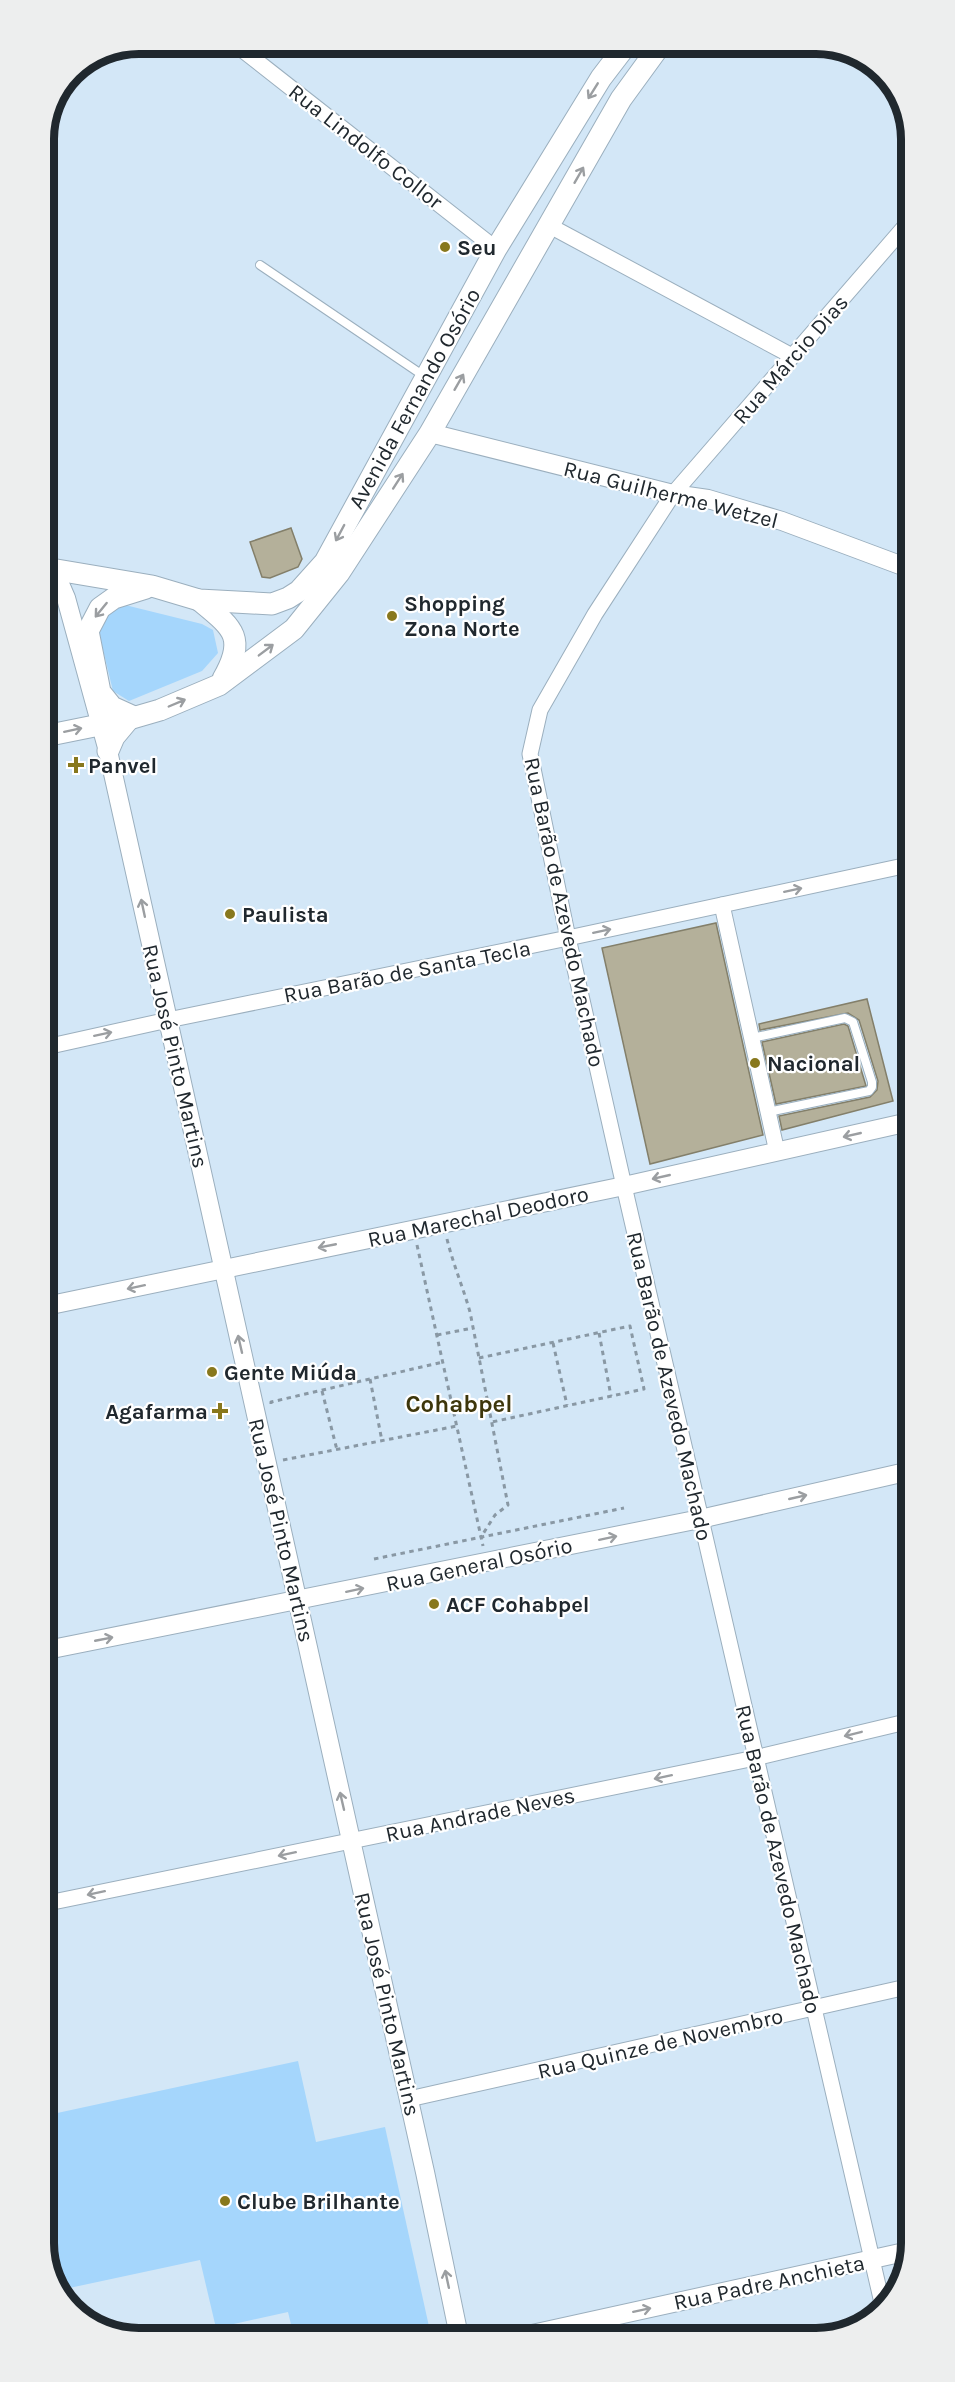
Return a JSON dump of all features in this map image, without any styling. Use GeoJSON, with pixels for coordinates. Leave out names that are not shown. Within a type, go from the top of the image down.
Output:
{"type":"FeatureCollection","features":[{"type":"Feature","properties":{"kind":"main road","name":"Avenida Fernando Osório"},"geometry":{"type":"LineString","coordinates":[[54,570],[153,586],[199,600],[272,604],[299,591],[324,562],[496,249],[601,78],[619,54]]}},
{"type":"Feature","properties":{"kind":"main road","name":"Avenida Fernando Osório"},"geometry":{"type":"LineString","coordinates":[[219,685],[294,629],[339,573],[430,433],[621,99],[654,54]]}},
{"type":"Feature","properties":{"kind":"main road"},"geometry":{"type":"LineString","coordinates":[[132,718],[112,707],[100,693],[88,631],[100,608],[114,598],[153,586]]}},
{"type":"Feature","properties":{"kind":"main road"},"geometry":{"type":"LineString","coordinates":[[54,734],[160,710],[219,685],[234,659],[236,640],[223,620],[199,600]]}},
{"type":"Feature","properties":{"kind":"main road"},"geometry":{"type":"LineString","coordinates":[[108,752],[114,737],[132,718]]}},
{"type":"Feature","properties":{"kind":"street","name":"Rua Lindolfo Collor"},"geometry":{"type":"LineString","coordinates":[[248,54],[496,249]]}},
{"type":"Feature","properties":{"kind":"street"},"geometry":{"type":"LineString","coordinates":[[550,226],[792,356]]}},
{"type":"Feature","properties":{"kind":"street","name":"Rua Márcio Dias"},"geometry":{"type":"LineString","coordinates":[[673,494],[901,231]]}},
{"type":"Feature","properties":{"kind":"street","name":"Rua Guilherme Wetzel"},"geometry":{"type":"LineString","coordinates":[[430,433],[673,494],[708,499],[782,521],[878,558],[901,561]]}},
{"type":"Feature","properties":{"kind":"street","name":"Rua Barão de Azevedo Machado"},"geometry":{"type":"LineString","coordinates":[[673,494],[595,614],[540,710],[530,754],[568,938],[624,1186],[881,2298]]}},
{"type":"Feature","properties":{"kind":"street","name":"Rua José Pinto Martins"},"geometry":{"type":"LineString","coordinates":[[54,576],[66,598],[108,752],[409,2099],[457,2328]]}},
{"type":"Feature","properties":{"kind":"street","name":"Rua Barão de Santa Tecla"},"geometry":{"type":"LineString","coordinates":[[54,1045],[901,867]]}},
{"type":"Feature","properties":{"kind":"street"},"geometry":{"type":"LineString","coordinates":[[722,905],[777,1152]]}},
{"type":"Feature","properties":{"kind":"street","name":"Rua Marechal Deodoro"},"geometry":{"type":"LineString","coordinates":[[54,1304],[624,1186],[901,1124]]}},
{"type":"Feature","properties":{"kind":"street","name":"Rua General Osório"},"geometry":{"type":"LineString","coordinates":[[54,1649],[700,1519],[901,1473]]}},
{"type":"Feature","properties":{"kind":"street","name":"Rua Andrade Neves"},"geometry":{"type":"LineString","coordinates":[[54,1902],[755,1758],[901,1723]]}},
{"type":"Feature","properties":{"kind":"street","name":"Rua Quinze de Novembro"},"geometry":{"type":"LineString","coordinates":[[409,2099],[901,1988]]}},
{"type":"Feature","properties":{"kind":"street","name":"Rua Padre Anchieta"},"geometry":{"type":"LineString","coordinates":[[559,2328],[900,2253]]}},
{"type":"Feature","properties":{"kind":"lane"},"geometry":{"type":"LineString","coordinates":[[260,265],[425,377]]}},
{"type":"Feature","properties":{"kind":"lane"},"geometry":{"type":"LineString","coordinates":[[752,1038],[845,1018],[851,1020],[872,1082],[869,1090],[768,1112]]}},
{"type":"Feature","properties":{"kind":"path"},"geometry":{"type":"LineString","coordinates":[[447,1239],[473,1328],[508,1505],[495,1515],[481,1537]]}},
{"type":"Feature","properties":{"kind":"path"},"geometry":{"type":"LineString","coordinates":[[417,1246],[481,1537]]}},
{"type":"Feature","properties":{"kind":"path"},"geometry":{"type":"LineString","coordinates":[[479,1358],[630,1326],[644,1389],[492,1422]]}},
{"type":"Feature","properties":{"kind":"path"},"geometry":{"type":"LineString","coordinates":[[437,1335],[473,1328]]}},
{"type":"Feature","properties":{"kind":"path"},"geometry":{"type":"LineString","coordinates":[[599,1333],[611,1396]]}},
{"type":"Feature","properties":{"kind":"path"},"geometry":{"type":"LineString","coordinates":[[553,1343],[567,1406]]}},
{"type":"Feature","properties":{"kind":"path"},"geometry":{"type":"LineString","coordinates":[[271,1402],[443,1362]]}},
{"type":"Feature","properties":{"kind":"path"},"geometry":{"type":"LineString","coordinates":[[370,1379],[382,1441]]}},
{"type":"Feature","properties":{"kind":"path"},"geometry":{"type":"LineString","coordinates":[[322,1390],[337,1450]]}},
{"type":"Feature","properties":{"kind":"path"},"geometry":{"type":"LineString","coordinates":[[283,1461],[457,1426]]}},
{"type":"Feature","properties":{"kind":"path"},"geometry":{"type":"LineString","coordinates":[[374,1559],[624,1508]]}},
{"type":"Feature","properties":{"kind":"shaded area"},"geometry":{"type":"Polygon","coordinates":[[[121,604],[202,624],[213,630],[218,653],[202,671],[129,701],[113,691],[97,625],[121,604]]]}},
{"type":"Feature","properties":{"kind":"shaded area","name":"Clube Brilhante"},"geometry":{"type":"Polygon","coordinates":[[[298,2061],[316,2142],[385,2127],[429,2328],[292,2328],[288,2312],[216,2328],[200,2260],[67,2288],[58,2271],[54,2243],[54,2114],[298,2061]]]}},
{"type":"Feature","properties":{"kind":"building"},"geometry":{"type":"Polygon","coordinates":[[[291,528],[302,559],[298,567],[270,578],[262,577],[250,542],[291,528]]]}},
{"type":"Feature","properties":{"kind":"building","name":"Nacional"},"geometry":{"type":"Polygon","coordinates":[[[716,923],[763,1135],[650,1164],[602,948],[716,923]]]}},
{"type":"Feature","properties":{"kind":"building"},"geometry":{"type":"Polygon","coordinates":[[[867,999],[893,1101],[782,1130],[779,1116],[870,1097],[877,1090],[878,1081],[859,1020],[848,1013],[760,1030],[759,1024],[867,999]]]}},
{"type":"Feature","properties":{"kind":"building"},"geometry":{"type":"Polygon","coordinates":[[[844,1024],[848,1026],[866,1086],[776,1104],[762,1042],[844,1024]]]}},
{"type":"Feature","properties":{"kind":"place","name":"Seu"},"geometry":{"type":"Point","coordinates":[445,247]}},
{"type":"Feature","properties":{"kind":"place","name":"Shopping Zona Norte"},"geometry":{"type":"Point","coordinates":[392,616]}},
{"type":"Feature","properties":{"kind":"place","name":"Panvel"},"geometry":{"type":"Point","coordinates":[76,765]}},
{"type":"Feature","properties":{"kind":"place","name":"Paulista"},"geometry":{"type":"Point","coordinates":[230,914]}},
{"type":"Feature","properties":{"kind":"place","name":"Nacional"},"geometry":{"type":"Point","coordinates":[755,1063]}},
{"type":"Feature","properties":{"kind":"place","name":"Gente Miúda"},"geometry":{"type":"Point","coordinates":[212,1372]}},
{"type":"Feature","properties":{"kind":"place","name":"Agafarma"},"geometry":{"type":"Point","coordinates":[220,1411]}},
{"type":"Feature","properties":{"kind":"place","name":"ACF Cohabpel"},"geometry":{"type":"Point","coordinates":[434,1604]}},
{"type":"Feature","properties":{"kind":"place","name":"Clube Brilhante"},"geometry":{"type":"Point","coordinates":[225,2201]}},
{"type":"Feature","properties":{"kind":"district","name":"Cohabpel"},"geometry":{"type":"Point","coordinates":[459,1404]}}]}
